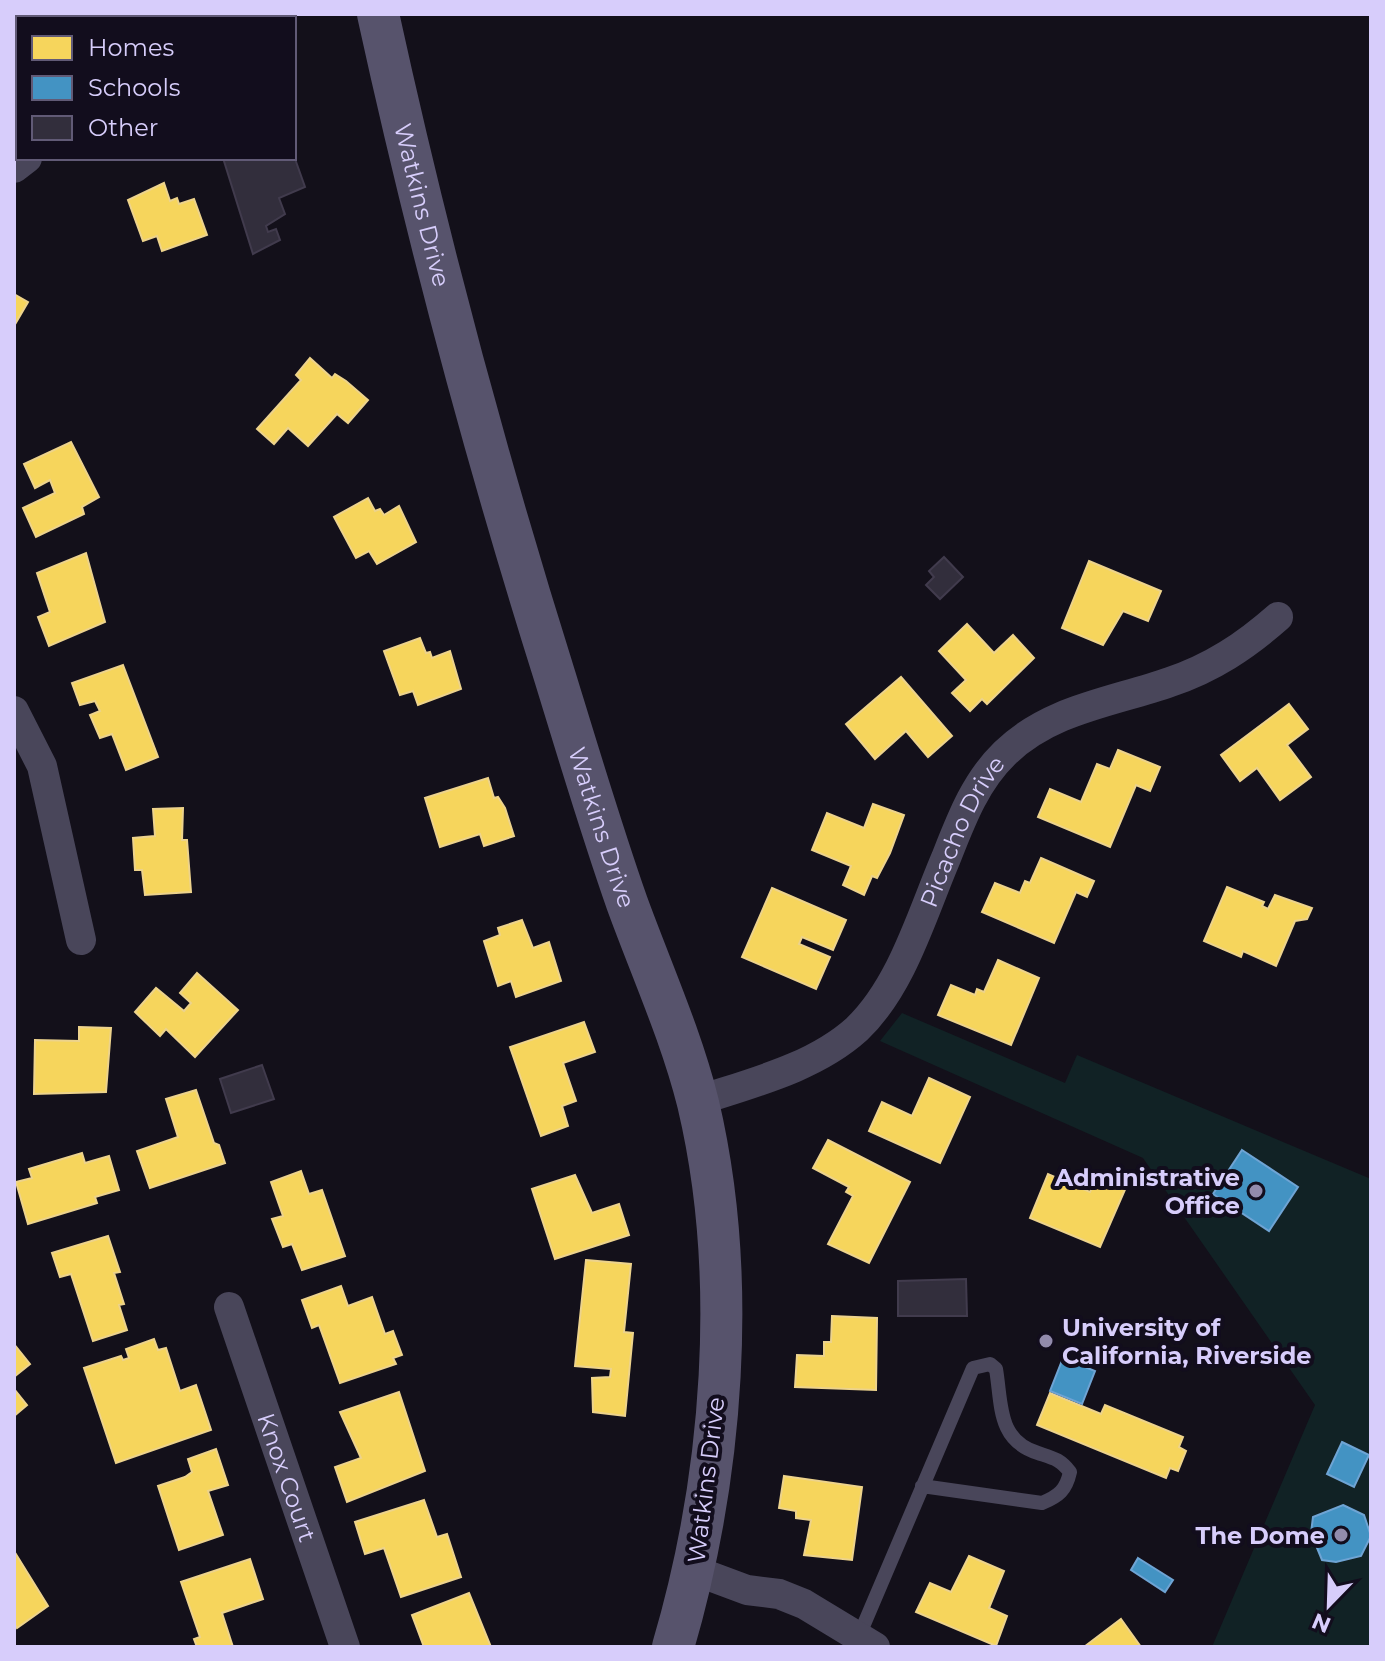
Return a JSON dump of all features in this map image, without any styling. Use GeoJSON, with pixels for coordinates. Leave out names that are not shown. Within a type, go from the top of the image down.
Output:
{"type":"FeatureCollection","features":[{"type":"Feature","properties":{"kind":"main road","name":"Watkins Drive"},"geometry":{"type":"LineString","coordinates":[[378,14],[421,208],[495,483],[625,898],[697,1101],[717,1204],[722,1278],[717,1398],[707,1501],[696,1571],[673,1647]]}},
{"type":"Feature","properties":{"kind":"street","name":"Picacho Drive"},"geometry":{"type":"LineString","coordinates":[[697,1101],[795,1067],[835,1045],[863,1021],[891,984],[969,801],[991,768],[1016,742],[1068,713],[1198,671],[1243,646],[1278,617]]}},
{"type":"Feature","properties":{"kind":"street"},"geometry":{"type":"LineString","coordinates":[[14,711],[42,766],[81,940]]}},
{"type":"Feature","properties":{"kind":"street","name":"Knox Court"},"geometry":{"type":"LineString","coordinates":[[229,1307],[345,1647]]}},
{"type":"Feature","properties":{"kind":"street"},"geometry":{"type":"LineString","coordinates":[[696,1571],[747,1590],[779,1594],[804,1604],[867,1642]]}},
{"type":"Feature","properties":{"kind":"lane"},"geometry":{"type":"LineString","coordinates":[[867,1642],[922,1486],[966,1377],[979,1364],[990,1364],[996,1369],[1002,1424],[1014,1441],[1036,1453],[1056,1457],[1070,1472],[1068,1485],[1058,1497],[1042,1503],[922,1486]]}},
{"type":"Feature","properties":{"kind":"shaded area"},"geometry":{"type":"Polygon","coordinates":[[[902,1013],[1065,1083],[1077,1055],[1371,1179],[1371,1647],[1212,1647],[1315,1405],[1143,1158],[880,1041],[902,1013]]]}},
{"type":"Feature","properties":{"kind":"building: Homes"},"geometry":{"type":"Polygon","coordinates":[[[164,183],[170,201],[177,198],[179,204],[194,199],[207,235],[162,251],[157,236],[143,241],[128,200],[164,183]]]}},
{"type":"Feature","properties":{"kind":"building: Homes"},"geometry":{"type":"Polygon","coordinates":[[[14,294],[28,302],[14,326],[14,294]]]}},
{"type":"Feature","properties":{"kind":"building: Homes"},"geometry":{"type":"Polygon","coordinates":[[[310,358],[332,378],[335,374],[368,400],[348,423],[337,414],[308,446],[288,428],[274,444],[257,429],[301,380],[296,375],[310,358]]]}},
{"type":"Feature","properties":{"kind":"building: Homes"},"geometry":{"type":"Polygon","coordinates":[[[71,442],[99,497],[82,507],[84,514],[36,537],[23,508],[55,493],[50,480],[35,488],[24,464],[71,442]]]}},
{"type":"Feature","properties":{"kind":"building: Homes"},"geometry":{"type":"Polygon","coordinates":[[[368,498],[375,511],[380,509],[384,515],[399,506],[416,542],[377,564],[369,551],[356,558],[334,517],[368,498]]]}},
{"type":"Feature","properties":{"kind":"building: Homes"},"geometry":{"type":"Polygon","coordinates":[[[86,553],[105,622],[49,646],[38,617],[50,612],[37,573],[86,553]]]}},
{"type":"Feature","properties":{"kind":"building: Homes"},"geometry":{"type":"Polygon","coordinates":[[[1089,561],[1161,591],[1148,621],[1123,611],[1103,645],[1062,628],[1089,561]]]}},
{"type":"Feature","properties":{"kind":"building: Homes"},"geometry":{"type":"Polygon","coordinates":[[[967,624],[994,653],[1013,635],[1034,658],[987,704],[982,699],[970,711],[952,693],[966,680],[939,651],[967,624]]]}},
{"type":"Feature","properties":{"kind":"building: Homes"},"geometry":{"type":"Polygon","coordinates":[[[420,638],[426,653],[430,652],[432,658],[450,651],[461,689],[418,705],[413,691],[400,695],[384,651],[420,638]]]}},
{"type":"Feature","properties":{"kind":"building: Homes"},"geometry":{"type":"Polygon","coordinates":[[[123,665],[158,757],[126,770],[112,734],[100,738],[90,715],[100,711],[95,701],[80,705],[72,683],[123,665]]]}},
{"type":"Feature","properties":{"kind":"building: Homes"},"geometry":{"type":"Polygon","coordinates":[[[901,677],[952,736],[928,757],[906,731],[875,759],[846,724],[901,677]]]}},
{"type":"Feature","properties":{"kind":"building: Homes"},"geometry":{"type":"Polygon","coordinates":[[[1289,704],[1308,729],[1287,745],[1311,777],[1280,800],[1257,768],[1240,781],[1221,755],[1289,704]]]}},
{"type":"Feature","properties":{"kind":"building: Homes"},"geometry":{"type":"Polygon","coordinates":[[[1118,750],[1160,767],[1150,791],[1136,785],[1110,847],[1038,817],[1050,789],[1081,802],[1097,764],[1110,769],[1118,750]]]}},
{"type":"Feature","properties":{"kind":"building: Homes"},"geometry":{"type":"Polygon","coordinates":[[[488,778],[494,798],[498,797],[505,808],[514,836],[484,846],[480,834],[440,847],[425,798],[488,778]]]}},
{"type":"Feature","properties":{"kind":"building: Homes"},"geometry":{"type":"Polygon","coordinates":[[[873,804],[904,815],[890,853],[877,878],[872,876],[864,895],[843,885],[851,866],[812,850],[827,813],[864,828],[873,804]]]}},
{"type":"Feature","properties":{"kind":"building: Homes"},"geometry":{"type":"Polygon","coordinates":[[[183,808],[182,840],[187,840],[191,892],[145,895],[142,870],[135,870],[133,838],[155,836],[153,809],[183,808]]]}},
{"type":"Feature","properties":{"kind":"building: Homes"},"geometry":{"type":"Polygon","coordinates":[[[1041,858],[1094,881],[1087,897],[1076,892],[1054,943],[982,912],[995,883],[1020,893],[1025,881],[1030,883],[1041,858]]]}},
{"type":"Feature","properties":{"kind":"building: Homes"},"geometry":{"type":"Polygon","coordinates":[[[1227,887],[1264,902],[1262,906],[1268,909],[1275,895],[1312,908],[1307,919],[1295,921],[1276,966],[1243,951],[1241,957],[1204,941],[1227,887]]]}},
{"type":"Feature","properties":{"kind":"building: Homes"},"geometry":{"type":"Polygon","coordinates":[[[772,888],[846,920],[833,950],[802,937],[799,944],[830,957],[816,989],[742,957],[772,888]]]}},
{"type":"Feature","properties":{"kind":"building: Homes"},"geometry":{"type":"Polygon","coordinates":[[[522,920],[533,948],[549,942],[561,981],[516,997],[511,981],[498,986],[484,941],[500,935],[498,928],[522,920]]]}},
{"type":"Feature","properties":{"kind":"building: Homes"},"geometry":{"type":"Polygon","coordinates":[[[998,960],[1039,978],[1011,1045],[938,1015],[951,985],[975,995],[977,989],[984,992],[998,960]]]}},
{"type":"Feature","properties":{"kind":"building: Homes"},"geometry":{"type":"Polygon","coordinates":[[[197,973],[238,1010],[195,1057],[166,1029],[160,1036],[135,1012],[156,988],[184,1011],[191,1003],[180,993],[197,973]]]}},
{"type":"Feature","properties":{"kind":"building: Homes"},"geometry":{"type":"Polygon","coordinates":[[[584,1022],[595,1052],[563,1063],[576,1101],[562,1106],[568,1126],[541,1136],[510,1047],[584,1022]]]}},
{"type":"Feature","properties":{"kind":"building: Homes"},"geometry":{"type":"Polygon","coordinates":[[[79,1027],[111,1028],[106,1092],[34,1094],[35,1040],[79,1041],[79,1027]]]}},
{"type":"Feature","properties":{"kind":"building: Homes"},"geometry":{"type":"Polygon","coordinates":[[[929,1078],[970,1097],[940,1163],[869,1131],[882,1102],[912,1116],[929,1078]]]}},
{"type":"Feature","properties":{"kind":"building: Homes"},"geometry":{"type":"Polygon","coordinates":[[[196,1090],[214,1143],[219,1145],[225,1163],[150,1188],[137,1151],[178,1137],[166,1099],[196,1090]]]}},
{"type":"Feature","properties":{"kind":"building: Homes"},"geometry":{"type":"Polygon","coordinates":[[[828,1140],[910,1182],[869,1263],[828,1244],[853,1196],[846,1192],[849,1187],[813,1168],[828,1140]]]}},
{"type":"Feature","properties":{"kind":"building: Homes"},"geometry":{"type":"Polygon","coordinates":[[[82,1153],[85,1163],[109,1156],[119,1190],[95,1197],[97,1203],[28,1224],[16,1182],[32,1178],[29,1169],[82,1153]]]}},
{"type":"Feature","properties":{"kind":"building: Homes"},"geometry":{"type":"Polygon","coordinates":[[[301,1171],[309,1194],[322,1190],[345,1256],[302,1270],[292,1244],[283,1247],[272,1219],[283,1216],[271,1182],[301,1171]]]}},
{"type":"Feature","properties":{"kind":"building: Homes"},"geometry":{"type":"Polygon","coordinates":[[[1099,1173],[1127,1185],[1100,1247],[1030,1218],[1048,1174],[1090,1192],[1099,1173]]]}},
{"type":"Feature","properties":{"kind":"building: Homes"},"geometry":{"type":"Polygon","coordinates":[[[575,1175],[592,1213],[619,1204],[629,1235],[555,1259],[532,1189],[575,1175]]]}},
{"type":"Feature","properties":{"kind":"building: Homes"},"geometry":{"type":"Polygon","coordinates":[[[108,1236],[120,1272],[114,1273],[124,1304],[119,1305],[127,1330],[93,1341],[71,1274],[60,1277],[52,1253],[108,1236]]]}},
{"type":"Feature","properties":{"kind":"building: Homes"},"geometry":{"type":"Polygon","coordinates":[[[586,1260],[631,1264],[624,1332],[633,1333],[625,1416],[593,1412],[592,1378],[610,1377],[611,1369],[575,1366],[586,1260]]]}},
{"type":"Feature","properties":{"kind":"building: Homes"},"geometry":{"type":"Polygon","coordinates":[[[341,1286],[348,1306],[372,1297],[385,1334],[393,1331],[402,1355],[393,1358],[396,1364],[340,1383],[319,1325],[312,1328],[302,1300],[341,1286]]]}},
{"type":"Feature","properties":{"kind":"building: Homes"},"geometry":{"type":"Polygon","coordinates":[[[832,1316],[877,1318],[876,1390],[795,1387],[797,1355],[824,1356],[824,1342],[831,1342],[832,1316]]]}},
{"type":"Feature","properties":{"kind":"building: Homes"},"geometry":{"type":"Polygon","coordinates":[[[154,1339],[158,1350],[166,1348],[180,1391],[196,1385],[211,1430],[116,1463],[84,1368],[121,1356],[123,1360],[129,1358],[126,1349],[154,1339]]]}},
{"type":"Feature","properties":{"kind":"building: Homes"},"geometry":{"type":"Polygon","coordinates":[[[14,1344],[30,1364],[14,1377],[14,1344]]]}},
{"type":"Feature","properties":{"kind":"building: Homes"},"geometry":{"type":"Polygon","coordinates":[[[14,1389],[27,1405],[14,1416],[14,1389]]]}},
{"type":"Feature","properties":{"kind":"building: Homes"},"geometry":{"type":"Polygon","coordinates":[[[399,1392],[425,1471],[347,1502],[335,1467],[361,1458],[340,1412],[399,1392]]]}},
{"type":"Feature","properties":{"kind":"building: Homes"},"geometry":{"type":"Polygon","coordinates":[[[1050,1393],[1101,1414],[1105,1405],[1183,1437],[1179,1447],[1186,1451],[1178,1471],[1170,1468],[1166,1478],[1037,1425],[1050,1393]]]}},
{"type":"Feature","properties":{"kind":"building: Homes"},"geometry":{"type":"Polygon","coordinates":[[[216,1449],[228,1485],[208,1491],[223,1535],[179,1550],[158,1486],[185,1477],[192,1472],[188,1459],[216,1449]]]}},
{"type":"Feature","properties":{"kind":"building: Homes"},"geometry":{"type":"Polygon","coordinates":[[[784,1476],[862,1487],[852,1560],[804,1555],[811,1520],[796,1518],[796,1511],[779,1508],[784,1476]]]}},
{"type":"Feature","properties":{"kind":"building: Homes"},"geometry":{"type":"Polygon","coordinates":[[[424,1500],[437,1537],[447,1534],[461,1577],[401,1597],[384,1548],[365,1554],[355,1522],[424,1500]]]}},
{"type":"Feature","properties":{"kind":"building: Homes"},"geometry":{"type":"Polygon","coordinates":[[[14,1551],[48,1606],[17,1628],[14,1623],[14,1551]]]}},
{"type":"Feature","properties":{"kind":"building: Homes"},"geometry":{"type":"Polygon","coordinates":[[[969,1556],[1004,1571],[989,1608],[1007,1616],[996,1646],[916,1612],[930,1583],[951,1592],[969,1556]]]}},
{"type":"Feature","properties":{"kind":"building: Homes"},"geometry":{"type":"Polygon","coordinates":[[[250,1559],[263,1599],[222,1613],[233,1647],[197,1647],[194,1639],[200,1637],[181,1582],[250,1559]]]}},
{"type":"Feature","properties":{"kind":"building: Homes"},"geometry":{"type":"Polygon","coordinates":[[[469,1593],[491,1647],[424,1647],[412,1615],[469,1593]]]}},
{"type":"Feature","properties":{"kind":"building: Homes"},"geometry":{"type":"Polygon","coordinates":[[[1121,1619],[1141,1647],[1084,1647],[1121,1619]]]}},
{"type":"Feature","properties":{"kind":"building: Schools","name":"Administrative Office"},"geometry":{"type":"Polygon","coordinates":[[[1242,1150],[1298,1187],[1269,1231],[1213,1194],[1242,1150]]]}},
{"type":"Feature","properties":{"kind":"building: Schools"},"geometry":{"type":"Polygon","coordinates":[[[1063,1358],[1095,1371],[1082,1404],[1050,1391],[1063,1358]]]}},
{"type":"Feature","properties":{"kind":"building: Schools"},"geometry":{"type":"Polygon","coordinates":[[[1342,1442],[1369,1455],[1354,1487],[1327,1474],[1342,1442]]]}},
{"type":"Feature","properties":{"kind":"building: Schools","name":"The Dome"},"geometry":{"type":"Polygon","coordinates":[[[1343,1505],[1364,1515],[1371,1536],[1361,1556],[1336,1562],[1322,1560],[1311,1533],[1313,1517],[1343,1505]]]}},
{"type":"Feature","properties":{"kind":"building: Schools"},"geometry":{"type":"Polygon","coordinates":[[[1138,1558],[1173,1580],[1165,1592],[1131,1570],[1138,1558]]]}},
{"type":"Feature","properties":{"kind":"building: Other"},"geometry":{"type":"Polygon","coordinates":[[[224,160],[295,160],[305,187],[279,198],[285,214],[266,226],[268,232],[276,229],[280,240],[253,254],[224,160]]]}},
{"type":"Feature","properties":{"kind":"building: Other"},"geometry":{"type":"Polygon","coordinates":[[[944,557],[963,577],[940,599],[926,585],[934,577],[929,571],[944,557]]]}},
{"type":"Feature","properties":{"kind":"building: Other"},"geometry":{"type":"Polygon","coordinates":[[[262,1065],[274,1099],[231,1113],[220,1079],[262,1065]]]}},
{"type":"Feature","properties":{"kind":"building: Other"},"geometry":{"type":"Polygon","coordinates":[[[966,1279],[967,1316],[898,1316],[898,1281],[966,1279]]]}},
{"type":"Feature","properties":{"kind":"place","name":"Administrative Office"},"geometry":{"type":"Point","coordinates":[1256,1191]}},
{"type":"Feature","properties":{"kind":"place","name":"University of California, Riverside"},"geometry":{"type":"Point","coordinates":[1046,1341]}},
{"type":"Feature","properties":{"kind":"place","name":"The Dome"},"geometry":{"type":"Point","coordinates":[1341,1535]}}]}
